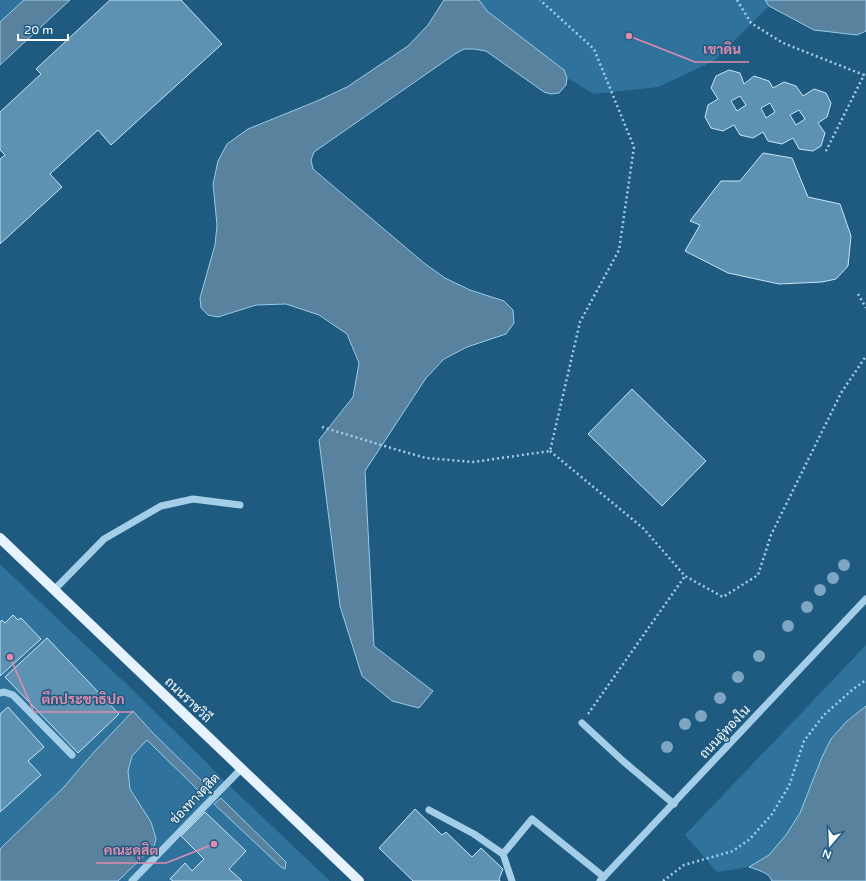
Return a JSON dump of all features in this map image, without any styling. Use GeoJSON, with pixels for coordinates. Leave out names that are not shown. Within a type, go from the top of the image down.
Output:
{"type":"FeatureCollection","features":[{"type":"Feature","properties":{"kind":"main road","name":"ถนนราชวิถี"},"geometry":{"type":"LineString","coordinates":[[0,538],[359,881]]}},
{"type":"Feature","properties":{"kind":"street"},"geometry":{"type":"LineString","coordinates":[[54,590],[104,539],[161,506],[193,499],[240,505]]}},
{"type":"Feature","properties":{"kind":"street","name":"ถนนอู่ทองใน"},"geometry":{"type":"LineString","coordinates":[[602,879],[866,599]]}},
{"type":"Feature","properties":{"kind":"street"},"geometry":{"type":"LineString","coordinates":[[0,693],[4,692],[13,695],[72,755]]}},
{"type":"Feature","properties":{"kind":"street"},"geometry":{"type":"LineString","coordinates":[[582,722],[623,761],[674,804]]}},
{"type":"Feature","properties":{"kind":"street","name":"ช่องทางดุสิต"},"geometry":{"type":"LineString","coordinates":[[132,881],[241,769]]}},
{"type":"Feature","properties":{"kind":"street"},"geometry":{"type":"LineString","coordinates":[[429,810],[474,834],[503,854],[512,881]]}},
{"type":"Feature","properties":{"kind":"street"},"geometry":{"type":"LineString","coordinates":[[503,854],[532,819],[602,879]]}},
{"type":"Feature","properties":{"kind":"path"},"geometry":{"type":"LineString","coordinates":[[540,0],[594,48],[634,147],[619,250],[580,322],[550,451]]}},
{"type":"Feature","properties":{"kind":"path"},"geometry":{"type":"LineString","coordinates":[[737,0],[751,23],[783,43],[865,75],[825,153]]}},
{"type":"Feature","properties":{"kind":"path"},"geometry":{"type":"LineString","coordinates":[[858,294],[866,308]]}},
{"type":"Feature","properties":{"kind":"path"},"geometry":{"type":"LineString","coordinates":[[322,427],[426,458],[473,462],[550,451],[643,528],[685,576],[723,597],[758,575],[772,535],[841,393],[866,356]]}},
{"type":"Feature","properties":{"kind":"path"},"geometry":{"type":"LineString","coordinates":[[582,722],[685,576]]}},
{"type":"Feature","properties":{"kind":"path"},"geometry":{"type":"LineString","coordinates":[[663,881],[684,865],[733,851],[750,839],[772,814],[789,786],[804,742],[824,714],[866,680]]}},
{"type":"Feature","properties":{"kind":"shaded area"},"geometry":{"type":"Polygon","coordinates":[[[24,0],[0,22],[0,1],[24,0]]]}},
{"type":"Feature","properties":{"kind":"shaded area"},"geometry":{"type":"Polygon","coordinates":[[[24,0],[70,0],[0,65],[0,22],[24,0]]]}},
{"type":"Feature","properties":{"kind":"shaded area"},"geometry":{"type":"Polygon","coordinates":[[[444,0],[479,0],[487,11],[564,70],[567,78],[566,85],[559,93],[551,94],[544,92],[486,51],[464,49],[314,152],[311,160],[313,169],[424,263],[445,278],[470,290],[504,301],[513,310],[514,323],[506,334],[467,347],[444,359],[426,378],[365,471],[374,646],[433,691],[419,708],[392,701],[362,676],[340,606],[319,440],[353,397],[359,363],[347,334],[319,315],[286,304],[256,305],[218,317],[208,315],[201,308],[200,298],[215,245],[217,225],[213,184],[218,161],[227,144],[248,129],[347,87],[408,46],[428,25],[444,0]]]}},
{"type":"Feature","properties":{"kind":"shaded area"},"geometry":{"type":"Polygon","coordinates":[[[479,0],[765,0],[769,6],[714,61],[658,87],[594,94],[567,78],[564,70],[487,11],[479,0]]]}},
{"type":"Feature","properties":{"kind":"shaded area"},"geometry":{"type":"Polygon","coordinates":[[[765,0],[866,0],[866,31],[857,35],[814,30],[769,6],[765,0]]]}},
{"type":"Feature","properties":{"kind":"shaded area"},"geometry":{"type":"Polygon","coordinates":[[[0,564],[143,700],[233,789],[330,881],[0,881],[0,564]]]}},
{"type":"Feature","properties":{"kind":"shaded area"},"geometry":{"type":"Polygon","coordinates":[[[866,645],[866,706],[846,722],[831,739],[822,757],[800,813],[786,835],[769,855],[749,867],[717,872],[685,835],[866,645]]]}},
{"type":"Feature","properties":{"kind":"shaded area"},"geometry":{"type":"Polygon","coordinates":[[[866,706],[866,881],[772,881],[766,873],[749,867],[769,855],[786,835],[800,813],[822,757],[831,739],[846,722],[866,706]]]}},
{"type":"Feature","properties":{"kind":"shaded area"},"geometry":{"type":"Polygon","coordinates":[[[133,711],[153,733],[207,786],[200,792],[147,740],[132,756],[128,771],[130,789],[151,822],[156,839],[154,846],[118,881],[0,881],[0,849],[64,787],[94,752],[133,711]]]}},
{"type":"Feature","properties":{"kind":"shaded area"},"geometry":{"type":"Polygon","coordinates":[[[221,798],[286,862],[285,869],[281,867],[214,804],[221,798]]]}},
{"type":"Feature","properties":{"kind":"building"},"geometry":{"type":"Polygon","coordinates":[[[110,0],[181,0],[222,44],[111,145],[98,130],[50,174],[62,187],[0,244],[0,159],[5,155],[0,150],[0,112],[41,74],[36,69],[110,0]]]}},
{"type":"Feature","properties":{"kind":"building"},"geometry":{"type":"Polygon","coordinates":[[[729,70],[740,73],[744,84],[754,76],[769,81],[773,88],[784,82],[796,86],[803,96],[814,89],[826,93],[831,103],[827,117],[818,123],[825,133],[821,146],[813,151],[799,149],[793,138],[782,144],[768,141],[763,132],[753,138],[740,135],[734,125],[723,131],[711,128],[705,117],[708,105],[718,99],[711,88],[716,76],[729,70]],[[740,96],[731,101],[737,111],[746,105],[740,96]],[[770,103],[761,108],[766,118],[775,112],[770,103]],[[799,110],[790,115],[796,125],[805,119],[799,110]]]}},
{"type":"Feature","properties":{"kind":"building"},"geometry":{"type":"Polygon","coordinates":[[[763,153],[792,158],[808,197],[840,204],[851,236],[848,266],[836,279],[822,282],[779,284],[728,273],[685,251],[700,225],[690,221],[721,181],[740,181],[763,153]]]}},
{"type":"Feature","properties":{"kind":"building"},"geometry":{"type":"Polygon","coordinates":[[[632,389],[706,461],[662,506],[588,434],[632,389]]]}},
{"type":"Feature","properties":{"kind":"building"},"geometry":{"type":"Polygon","coordinates":[[[13,615],[18,620],[21,618],[41,639],[0,676],[0,622],[2,620],[5,623],[13,615]]]}},
{"type":"Feature","properties":{"kind":"building"},"geometry":{"type":"Polygon","coordinates":[[[47,638],[119,714],[78,753],[5,677],[47,638]]]}},
{"type":"Feature","properties":{"kind":"building"},"geometry":{"type":"Polygon","coordinates":[[[8,707],[44,747],[28,761],[41,775],[0,812],[0,714],[8,707]]]}},
{"type":"Feature","properties":{"kind":"building"},"geometry":{"type":"Polygon","coordinates":[[[415,809],[442,835],[446,832],[472,857],[481,848],[503,869],[499,879],[500,881],[413,881],[379,848],[415,809]]]}},
{"type":"Feature","properties":{"kind":"building"},"geometry":{"type":"Polygon","coordinates":[[[205,812],[246,851],[229,869],[242,881],[173,881],[170,879],[185,863],[192,871],[204,859],[181,836],[205,812]]]}},
{"type":"Feature","properties":{"kind":"place","name":"เขาดิน"},"geometry":{"type":"Point","coordinates":[629,36]}},
{"type":"Feature","properties":{"kind":"place","name":"ตึกประขาธิปก"},"geometry":{"type":"Point","coordinates":[10,657]}},
{"type":"Feature","properties":{"kind":"place","name":"คณะดุสิต"},"geometry":{"type":"Point","coordinates":[214,844]}}]}
